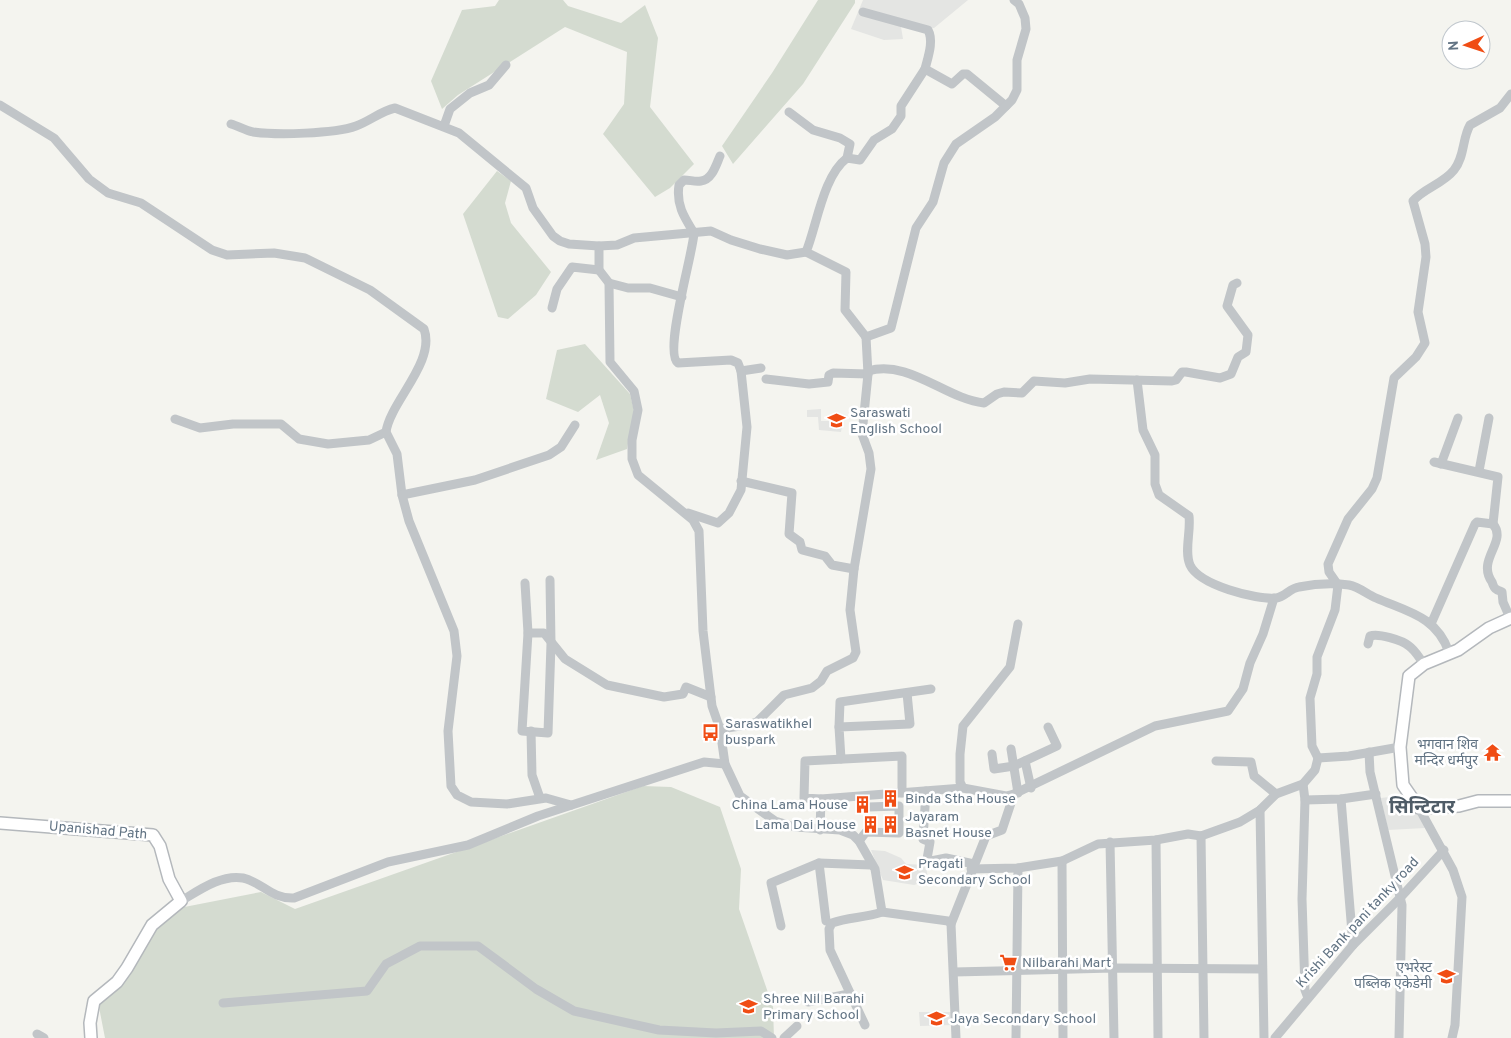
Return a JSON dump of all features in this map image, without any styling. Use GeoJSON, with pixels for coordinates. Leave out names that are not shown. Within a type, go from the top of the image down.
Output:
{"type":"FeatureCollection","features":[{"type":"Feature","properties":{"kind":"main road"},"geometry":{"type":"LineString","coordinates":[[1510,618],[1489,628],[1458,650],[1449,652],[1424,664],[1408,676],[1400,747],[1403,785],[1419,808],[1459,806],[1478,801],[1511,801]]}},
{"type":"Feature","properties":{"kind":"main road","name":"Upanishad Path"},"geometry":{"type":"LineString","coordinates":[[0,823],[153,835],[160,846],[169,880],[181,901]]}},
{"type":"Feature","properties":{"kind":"main road"},"geometry":{"type":"LineString","coordinates":[[91,1038],[90,1023],[94,1001],[117,982],[152,925],[181,901]]}},
{"type":"Feature","properties":{"kind":"street"},"geometry":{"type":"LineString","coordinates":[[866,337],[891,328],[916,228],[933,202],[944,163],[956,144],[995,117],[1006,106],[1017,90],[1017,60],[1026,29],[1025,18],[1014,0]]}},
{"type":"Feature","properties":{"kind":"street"},"geometry":{"type":"LineString","coordinates":[[847,158],[860,160],[874,140],[892,129],[901,116],[901,106],[925,69],[930,51],[930,34],[928,30],[863,12]]}},
{"type":"Feature","properties":{"kind":"street"},"geometry":{"type":"LineString","coordinates":[[444,126],[450,110],[470,93],[489,85],[506,64]]}},
{"type":"Feature","properties":{"kind":"street"},"geometry":{"type":"LineString","coordinates":[[925,69],[952,84],[963,74],[967,74],[1006,106]]}},
{"type":"Feature","properties":{"kind":"street"},"geometry":{"type":"LineString","coordinates":[[926,791],[923,839],[930,842],[927,859],[931,861],[946,858],[973,867],[1018,868],[1062,861],[1098,844],[1156,840],[1188,834],[1201,836],[1240,822],[1260,810],[1276,794],[1303,784],[1315,770],[1318,758],[1312,746],[1310,698],[1317,674],[1317,657],[1335,610],[1338,585],[1329,572],[1330,557],[1348,519],[1372,489],[1377,478],[1394,378],[1424,347],[1418,312],[1426,257],[1425,244],[1413,201],[1424,190],[1449,175],[1460,158],[1470,125],[1500,108],[1511,94]]}},
{"type":"Feature","properties":{"kind":"street"},"geometry":{"type":"LineString","coordinates":[[0,104],[54,138],[89,178],[108,193],[141,203],[212,250],[227,255],[274,252],[305,258],[370,290],[424,329],[427,338],[415,376],[392,415],[386,432],[369,440],[328,444],[299,439],[281,424],[233,424],[200,428],[176,419]]}},
{"type":"Feature","properties":{"kind":"street"},"geometry":{"type":"LineString","coordinates":[[231,124],[251,131],[274,133],[342,129],[357,126],[395,108],[459,133],[526,188],[533,208],[553,236],[560,241],[569,244],[617,245],[634,238],[711,231],[731,240],[787,255],[806,252],[846,272],[844,310],[866,337],[868,372],[862,434],[869,453],[871,470],[854,568],[850,610],[856,652],[853,658],[827,671],[821,681],[812,688],[784,696],[757,722],[747,726],[720,728]]}},
{"type":"Feature","properties":{"kind":"street"},"geometry":{"type":"LineString","coordinates":[[788,112],[813,130],[840,138],[850,144],[847,158],[837,169],[829,185],[806,252]]}},
{"type":"Feature","properties":{"kind":"street"},"geometry":{"type":"LineString","coordinates":[[685,514],[718,523],[729,513],[740,493],[747,427],[741,372],[735,360],[678,363],[673,355],[694,233],[682,214],[678,203],[679,185],[684,180],[702,182],[708,178],[714,172],[720,156]]}},
{"type":"Feature","properties":{"kind":"street"},"geometry":{"type":"LineString","coordinates":[[599,246],[599,270],[609,283],[610,362],[634,390],[638,410],[632,440],[632,459],[638,475],[693,520],[699,531],[702,631],[711,698],[720,728],[725,764],[740,796],[775,821],[795,827],[840,830],[853,835],[859,841],[875,869],[882,912]]}},
{"type":"Feature","properties":{"kind":"street"},"geometry":{"type":"LineString","coordinates":[[552,308],[557,289],[572,267],[599,270]]}},
{"type":"Feature","properties":{"kind":"street"},"geometry":{"type":"LineString","coordinates":[[609,283],[628,288],[650,288],[682,296]]}},
{"type":"Feature","properties":{"kind":"street"},"geometry":{"type":"LineString","coordinates":[[766,379],[817,384],[828,382],[829,375],[833,373],[868,372],[890,368],[938,385],[971,400],[984,403],[997,394],[1004,392],[1022,393],[1034,381],[1065,383],[1090,379],[1172,381],[1176,380],[1182,372],[1220,378],[1231,374],[1238,357],[1246,352],[1249,342],[1248,335],[1227,306],[1233,285],[1237,283]]}},
{"type":"Feature","properties":{"kind":"street"},"geometry":{"type":"LineString","coordinates":[[741,372],[761,368]]}},
{"type":"Feature","properties":{"kind":"street"},"geometry":{"type":"LineString","coordinates":[[1137,380],[1143,430],[1155,454],[1155,484],[1159,496],[1189,516],[1188,554],[1194,572],[1209,583],[1232,592],[1274,598],[1284,596],[1298,587],[1349,585],[1415,612],[1432,624],[1445,641],[1449,652]]}},
{"type":"Feature","properties":{"kind":"street"},"geometry":{"type":"LineString","coordinates":[[1458,418],[1438,463],[1498,477],[1493,524],[1498,537],[1487,561],[1487,574],[1496,590],[1502,592],[1503,602],[1510,618]]}},
{"type":"Feature","properties":{"kind":"street"},"geometry":{"type":"LineString","coordinates":[[1479,472],[1489,418]]}},
{"type":"Feature","properties":{"kind":"street"},"geometry":{"type":"LineString","coordinates":[[402,495],[475,480],[542,458],[561,447],[575,424]]}},
{"type":"Feature","properties":{"kind":"street"},"geometry":{"type":"LineString","coordinates":[[386,432],[397,454],[402,495],[421,552],[454,631],[457,656],[448,731],[451,786],[457,795],[471,802],[507,804],[540,798],[559,800],[571,805]]}},
{"type":"Feature","properties":{"kind":"street"},"geometry":{"type":"LineString","coordinates":[[741,481],[792,493],[789,534],[800,542],[802,550],[825,556],[832,565],[854,568]]}},
{"type":"Feature","properties":{"kind":"street"},"geometry":{"type":"LineString","coordinates":[[1432,624],[1475,524],[1477,522],[1493,524]]}},
{"type":"Feature","properties":{"kind":"street"},"geometry":{"type":"LineString","coordinates":[[525,584],[528,633],[522,731],[548,733],[551,644],[550,580]]}},
{"type":"Feature","properties":{"kind":"street"},"geometry":{"type":"LineString","coordinates":[[859,841],[866,832],[899,835],[899,806],[901,794],[902,756],[805,761],[804,798],[821,799],[901,794],[963,788],[1006,796],[1016,794],[1156,726],[1228,711],[1243,689],[1250,662],[1264,634],[1274,598]]}},
{"type":"Feature","properties":{"kind":"street"},"geometry":{"type":"LineString","coordinates":[[963,788],[960,782],[963,726],[1010,667],[1018,624]]}},
{"type":"Feature","properties":{"kind":"street"},"geometry":{"type":"LineString","coordinates":[[528,633],[544,633],[565,660],[607,686],[664,697],[683,694],[686,687],[711,698]]}},
{"type":"Feature","properties":{"kind":"street"},"geometry":{"type":"LineString","coordinates":[[1368,644],[1370,636],[1374,634],[1400,642],[1408,645],[1424,664]]}},
{"type":"Feature","properties":{"kind":"street"},"geometry":{"type":"LineString","coordinates":[[841,759],[840,702],[931,689]]}},
{"type":"Feature","properties":{"kind":"street"},"geometry":{"type":"LineString","coordinates":[[840,727],[910,724],[907,693]]}},
{"type":"Feature","properties":{"kind":"street"},"geometry":{"type":"LineString","coordinates":[[992,754],[994,769],[1014,766],[1057,746],[1048,727]]}},
{"type":"Feature","properties":{"kind":"street"},"geometry":{"type":"LineString","coordinates":[[531,731],[532,775],[540,798]]}},
{"type":"Feature","properties":{"kind":"street"},"geometry":{"type":"LineString","coordinates":[[1318,758],[1400,747]]}},
{"type":"Feature","properties":{"kind":"street"},"geometry":{"type":"LineString","coordinates":[[956,1038],[951,924],[986,836],[1002,830],[1016,794],[1012,749]]}},
{"type":"Feature","properties":{"kind":"street"},"geometry":{"type":"LineString","coordinates":[[1369,752],[1370,772],[1400,898],[1401,1016],[1399,1038]]}},
{"type":"Feature","properties":{"kind":"street"},"geometry":{"type":"LineString","coordinates":[[1024,761],[1031,788]]}},
{"type":"Feature","properties":{"kind":"street"},"geometry":{"type":"LineString","coordinates":[[1216,761],[1251,762],[1254,776],[1276,794]]}},
{"type":"Feature","properties":{"kind":"street"},"geometry":{"type":"LineString","coordinates":[[181,901],[207,886],[224,880],[243,878],[282,898],[294,898],[388,862],[468,845],[538,816],[704,762],[725,764]]}},
{"type":"Feature","properties":{"kind":"street"},"geometry":{"type":"LineString","coordinates":[[1303,784],[1305,800],[1302,899],[1305,990],[1308,998]]}},
{"type":"Feature","properties":{"kind":"street"},"geometry":{"type":"LineString","coordinates":[[1305,800],[1341,799],[1376,794]]}},
{"type":"Feature","properties":{"kind":"street"},"geometry":{"type":"LineString","coordinates":[[820,830],[821,799]]}},
{"type":"Feature","properties":{"kind":"street"},"geometry":{"type":"LineString","coordinates":[[1341,799],[1353,945]]}},
{"type":"Feature","properties":{"kind":"street"},"geometry":{"type":"LineString","coordinates":[[868,807],[899,806]]}},
{"type":"Feature","properties":{"kind":"street"},"geometry":{"type":"LineString","coordinates":[[1419,808],[1444,850],[1462,897],[1455,1024],[1452,1038]]}},
{"type":"Feature","properties":{"kind":"street"},"geometry":{"type":"LineString","coordinates":[[1260,810],[1264,1038]]}},
{"type":"Feature","properties":{"kind":"street"},"geometry":{"type":"LineString","coordinates":[[1201,836],[1204,1038]]}},
{"type":"Feature","properties":{"kind":"street"},"geometry":{"type":"LineString","coordinates":[[1156,840],[1158,1038]]}},
{"type":"Feature","properties":{"kind":"street"},"geometry":{"type":"LineString","coordinates":[[1110,842],[1114,1038]]}},
{"type":"Feature","properties":{"kind":"street","name":"Krishi Bank pani tanky road"},"geometry":{"type":"LineString","coordinates":[[1276,1038],[1353,945],[1444,850]]}},
{"type":"Feature","properties":{"kind":"street"},"geometry":{"type":"LineString","coordinates":[[1062,861],[1063,1038]]}},
{"type":"Feature","properties":{"kind":"street"},"geometry":{"type":"LineString","coordinates":[[781,926],[771,883],[819,864],[871,865]]}},
{"type":"Feature","properties":{"kind":"street"},"geometry":{"type":"LineString","coordinates":[[819,864],[826,921]]}},
{"type":"Feature","properties":{"kind":"street"},"geometry":{"type":"LineString","coordinates":[[1016,1038],[1018,868]]}},
{"type":"Feature","properties":{"kind":"street"},"geometry":{"type":"LineString","coordinates":[[865,1025],[830,950],[829,929],[832,923],[882,912],[948,921],[951,924]]}},
{"type":"Feature","properties":{"kind":"street"},"geometry":{"type":"LineString","coordinates":[[223,1002],[367,991],[386,964],[420,946],[478,946],[536,989],[574,1012],[676,1032],[761,1031],[772,1038]]}},
{"type":"Feature","properties":{"kind":"street"},"geometry":{"type":"LineString","coordinates":[[954,972],[1112,968],[1158,970],[1262,969]]}},
{"type":"Feature","properties":{"kind":"street"},"geometry":{"type":"LineString","coordinates":[[808,1002],[849,994]]}},
{"type":"Feature","properties":{"kind":"street"},"geometry":{"type":"LineString","coordinates":[[784,1038],[797,1026]]}},
{"type":"Feature","properties":{"kind":"shaded area"},"geometry":{"type":"Polygon","coordinates":[[[499,0],[563,0],[568,6],[621,23],[645,5],[658,38],[650,107],[694,164],[670,188],[655,197],[603,134],[624,104],[627,52],[565,27],[458,95],[442,109],[431,81],[462,10],[495,6],[499,0]]]}},
{"type":"Feature","properties":{"kind":"shaded area"},"geometry":{"type":"Polygon","coordinates":[[[818,0],[855,0],[855,3],[803,84],[733,164],[722,146],[772,73],[818,0]]]}},
{"type":"Feature","properties":{"kind":"shaded area"},"geometry":{"type":"Polygon","coordinates":[[[863,0],[968,0],[934,28],[901,27],[903,39],[884,40],[851,29],[863,0]]]}},
{"type":"Feature","properties":{"kind":"shaded area"},"geometry":{"type":"Polygon","coordinates":[[[497,171],[511,181],[505,203],[511,223],[551,272],[536,295],[508,319],[498,317],[463,214],[497,171]]]}},
{"type":"Feature","properties":{"kind":"shaded area"},"geometry":{"type":"Polygon","coordinates":[[[585,344],[630,394],[634,411],[627,449],[596,460],[609,423],[600,395],[578,412],[546,399],[557,350],[585,344]]]}},
{"type":"Feature","properties":{"kind":"shaded area","name":"Saraswati English School"},"geometry":{"type":"Polygon","coordinates":[[[821,409],[821,421],[843,421],[841,432],[819,430],[818,417],[807,417],[807,410],[821,409]]]}},
{"type":"Feature","properties":{"kind":"shaded area"},"geometry":{"type":"Polygon","coordinates":[[[643,786],[671,787],[720,807],[741,869],[739,909],[773,1007],[774,1038],[105,1038],[98,1002],[125,959],[169,910],[261,892],[295,909],[643,786]]]}},
{"type":"Feature","properties":{"kind":"shaded area"},"geometry":{"type":"Polygon","coordinates":[[[1413,797],[1425,828],[1388,830],[1381,798],[1413,797]]]}},
{"type":"Feature","properties":{"kind":"shaded area","name":"Pragati Secondary School"},"geometry":{"type":"Polygon","coordinates":[[[871,850],[885,851],[901,858],[906,864],[926,865],[928,880],[914,885],[883,880],[871,850]]]}},
{"type":"Feature","properties":{"kind":"shaded area","name":"Jaya Secondary School"},"geometry":{"type":"Polygon","coordinates":[[[919,1012],[953,1012],[953,1025],[920,1026],[919,1012]]]}},
{"type":"Feature","properties":{"kind":"place","name":"Saraswati English School"},"geometry":{"type":"Point","coordinates":[836,421]}},
{"type":"Feature","properties":{"kind":"place","name":"Saraswatikhel buspark"},"geometry":{"type":"Point","coordinates":[711,732]}},
{"type":"Feature","properties":{"kind":"place","name":"भगवान शिव मन्दिर धर्मपुर"},"geometry":{"type":"Point","coordinates":[1492,753]}},
{"type":"Feature","properties":{"kind":"place","name":"Binda Stha House"},"geometry":{"type":"Point","coordinates":[891,799]}},
{"type":"Feature","properties":{"kind":"place","name":"China Lama House"},"geometry":{"type":"Point","coordinates":[862,805]}},
{"type":"Feature","properties":{"kind":"place","name":"Lama Dai House"},"geometry":{"type":"Point","coordinates":[870,825]}},
{"type":"Feature","properties":{"kind":"place","name":"Jayaram Basnet House"},"geometry":{"type":"Point","coordinates":[891,825]}},
{"type":"Feature","properties":{"kind":"place","name":"Pragati Secondary School"},"geometry":{"type":"Point","coordinates":[904,872]}},
{"type":"Feature","properties":{"kind":"place","name":"Nilbarahi Mart"},"geometry":{"type":"Point","coordinates":[1008,963]}},
{"type":"Feature","properties":{"kind":"place","name":"एभरेस्ट पब्लिक एकेडेमी"},"geometry":{"type":"Point","coordinates":[1446,976]}},
{"type":"Feature","properties":{"kind":"place","name":"Shree Nil Barahi Primary School"},"geometry":{"type":"Point","coordinates":[749,1007]}},
{"type":"Feature","properties":{"kind":"place","name":"Jaya Secondary School"},"geometry":{"type":"Point","coordinates":[936,1019]}},
{"type":"Feature","properties":{"kind":"district","name":"सिन्टिटार"},"geometry":{"type":"Point","coordinates":[1422,808]}}]}
